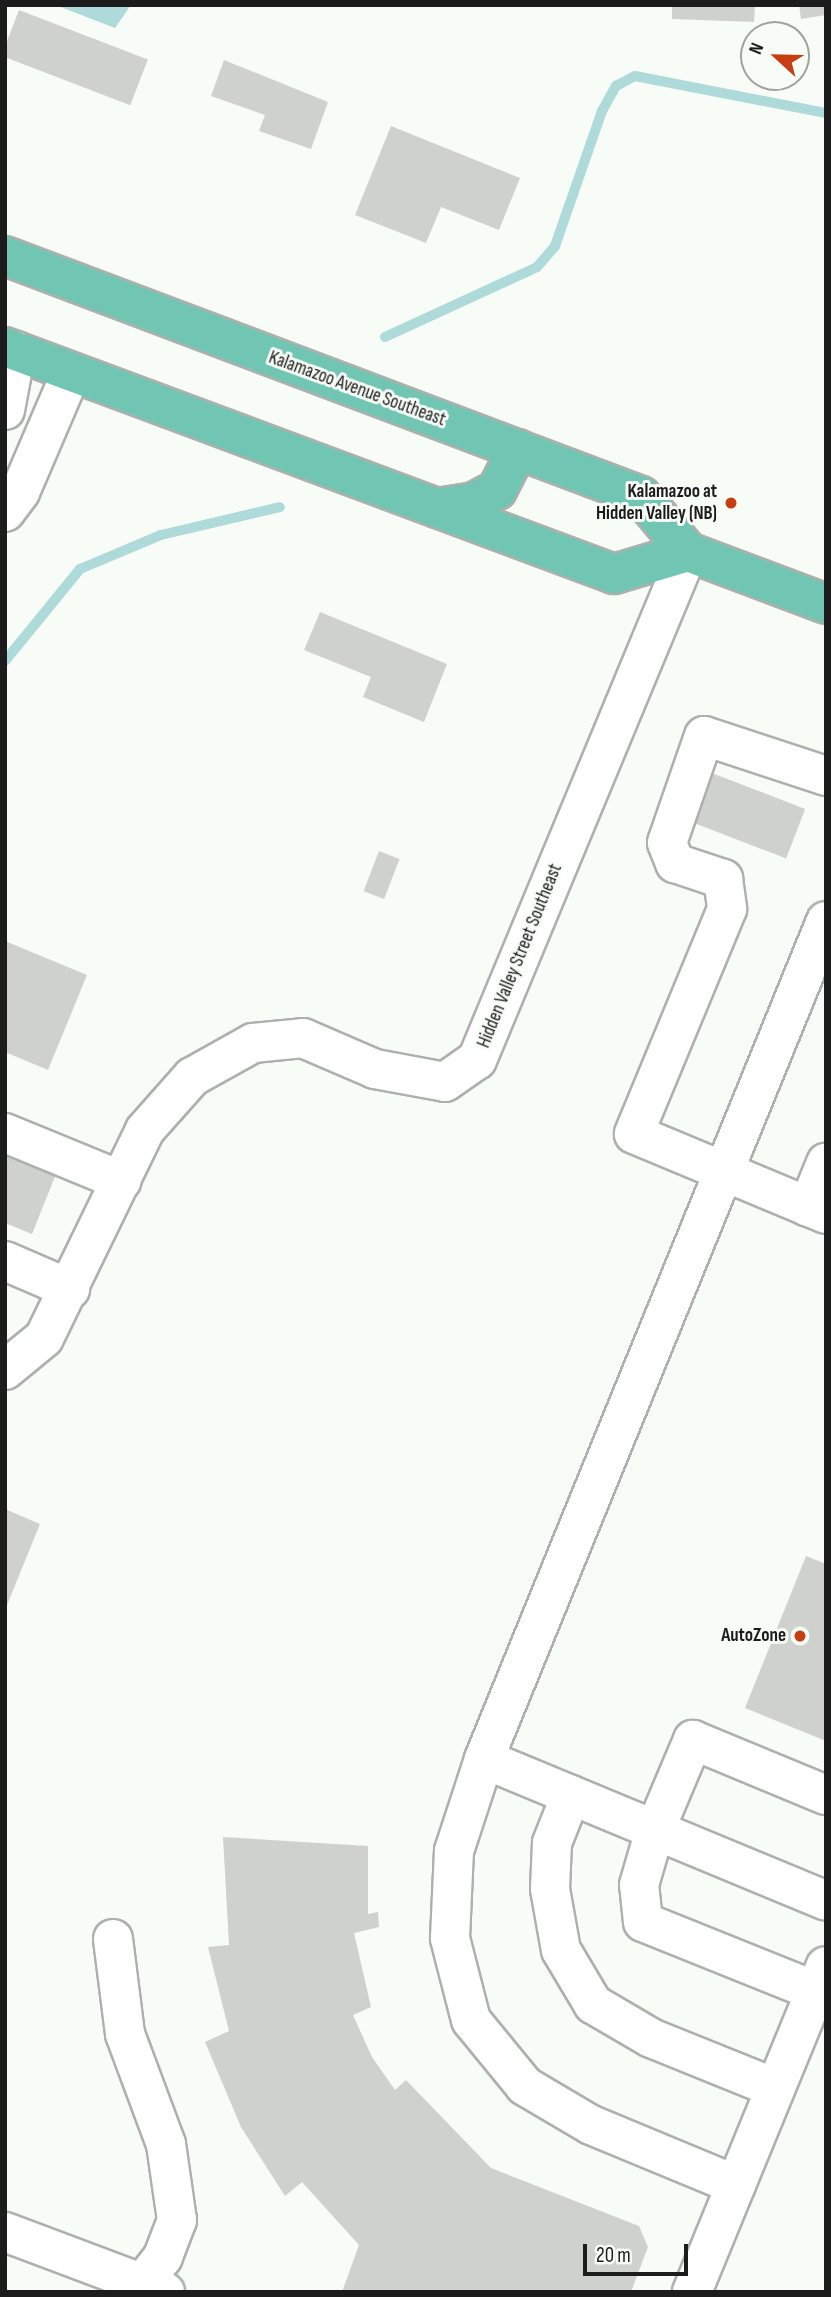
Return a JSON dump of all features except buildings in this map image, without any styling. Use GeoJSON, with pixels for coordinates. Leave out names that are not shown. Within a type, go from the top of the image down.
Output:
{"type":"FeatureCollection","features":[{"type":"Feature","properties":{"kind":"main road","name":"Kalamazoo Avenue Southeast"},"geometry":{"type":"LineString","coordinates":[[5,256],[641,496],[688,551],[826,604]]}},
{"type":"Feature","properties":{"kind":"main road"},"geometry":{"type":"LineString","coordinates":[[5,283],[85,313],[148,311]]}},
{"type":"Feature","properties":{"kind":"main road"},"geometry":{"type":"LineString","coordinates":[[11,349],[614,574],[688,551]]}},
{"type":"Feature","properties":{"kind":"main road"},"geometry":{"type":"LineString","coordinates":[[437,508],[474,502],[497,490],[518,450]]}},
{"type":"Feature","properties":{"kind":"street"},"geometry":{"type":"LineString","coordinates":[[5,410],[11,349]]}},
{"type":"Feature","properties":{"kind":"street"},"geometry":{"type":"LineString","coordinates":[[5,512],[71,373]]}},
{"type":"Feature","properties":{"kind":"street","name":"Hidden Valley Street Southeast"},"geometry":{"type":"LineString","coordinates":[[5,1370],[44,1338],[145,1130],[192,1077],[253,1043],[303,1038],[376,1069],[445,1082],[477,1060],[688,551]]}},
{"type":"Feature","properties":{"kind":"street"},"geometry":{"type":"LineString","coordinates":[[826,776],[704,736],[673,815],[667,843],[675,863],[723,879],[727,909],[634,1135],[817,1210],[826,1163]]}},
{"type":"Feature","properties":{"kind":"street"},"geometry":{"type":"LineString","coordinates":[[736,2185],[591,2124],[525,2086],[471,2020],[450,1938],[453,1863],[484,1759],[723,1172],[814,981],[826,921]]}},
{"type":"Feature","properties":{"kind":"street"},"geometry":{"type":"LineString","coordinates":[[5,1133],[122,1181]]}},
{"type":"Feature","properties":{"kind":"street"},"geometry":{"type":"LineString","coordinates":[[5,1261],[70,1289]]}},
{"type":"Feature","properties":{"kind":"street"},"geometry":{"type":"LineString","coordinates":[[692,2292],[821,1979],[643,1922],[639,1885],[654,1830],[693,1740],[826,1795]]}},
{"type":"Feature","properties":{"kind":"street"},"geometry":{"type":"LineString","coordinates":[[484,1759],[826,1901]]}},
{"type":"Feature","properties":{"kind":"street"},"geometry":{"type":"LineString","coordinates":[[570,1795],[552,1843],[550,1889],[561,1950],[593,2004],[651,2038],[775,2088]]}},
{"type":"Feature","properties":{"kind":"street"},"geometry":{"type":"LineString","coordinates":[[5,2232],[101,2280],[154,2288],[177,2220],[166,2144],[125,2034],[113,1939]]}},
{"type":"Feature","properties":{"kind":"water"},"geometry":{"type":"Polygon","coordinates":[[[58,5],[131,5],[115,28],[58,6],[58,5]]]}},
{"type":"Feature","properties":{"kind":"waterway"},"geometry":{"type":"LineString","coordinates":[[385,337],[537,267],[555,246],[602,111],[616,86],[635,76],[826,113]]}},
{"type":"Feature","properties":{"kind":"waterway"},"geometry":{"type":"LineString","coordinates":[[5,661],[80,569],[161,535],[280,507]]}},
{"type":"Feature","properties":{"kind":"place","name":"Kalamazoo at Hidden Valley (NB)"},"geometry":{"type":"Point","coordinates":[731,503]}},
{"type":"Feature","properties":{"kind":"place","name":"AutoZone"},"geometry":{"type":"Point","coordinates":[800,1636]}}]}
